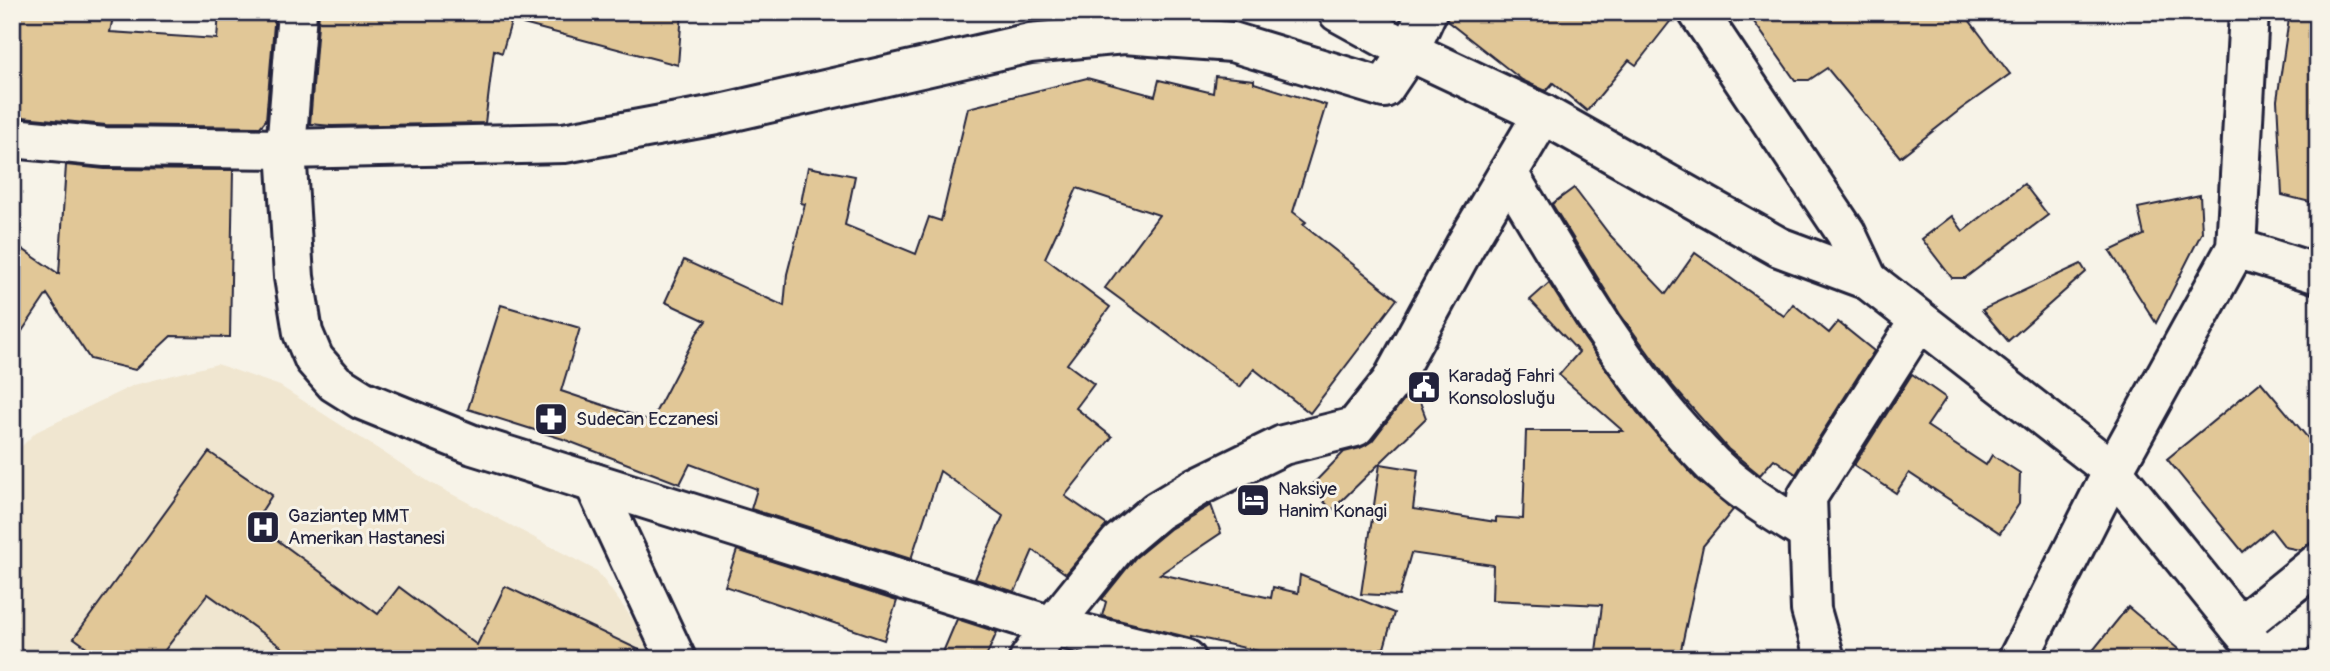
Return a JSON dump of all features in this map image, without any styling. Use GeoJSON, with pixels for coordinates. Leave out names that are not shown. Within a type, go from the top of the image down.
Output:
{"type":"FeatureCollection","features":[{"type":"Feature","properties":{"kind":"street"},"geometry":{"type":"LineString","coordinates":[[297,12],[286,149],[294,277],[303,333],[314,359],[335,383],[362,400],[473,445],[1052,626],[1186,659]]}},
{"type":"Feature","properties":{"kind":"street"},"geometry":{"type":"LineString","coordinates":[[1339,12],[1409,51],[1543,114],[1779,247],[1868,280],[2113,471],[2264,658],[2318,616]]}},
{"type":"Feature","properties":{"kind":"street"},"geometry":{"type":"LineString","coordinates":[[12,138],[105,147],[286,149],[564,143],[716,115],[1030,43],[1124,34],[1232,42],[1384,88],[1409,51],[1427,12]]}},
{"type":"Feature","properties":{"kind":"street"},"geometry":{"type":"LineString","coordinates":[[1698,12],[1846,233],[1868,280]]}},
{"type":"Feature","properties":{"kind":"street"},"geometry":{"type":"LineString","coordinates":[[2018,659],[2113,471],[2236,247],[2249,12]]}},
{"type":"Feature","properties":{"kind":"street"},"geometry":{"type":"LineString","coordinates":[[1029,659],[1119,543],[1157,511],[1196,487],[1283,445],[1355,427],[1391,382],[1465,246],[1543,114]]}},
{"type":"Feature","properties":{"kind":"street"},"geometry":{"type":"LineString","coordinates":[[1508,173],[1583,299],[1634,375],[1714,465],[1756,501],[1808,533]]}},
{"type":"Feature","properties":{"kind":"street"},"geometry":{"type":"LineString","coordinates":[[2236,247],[2318,274]]}},
{"type":"Feature","properties":{"kind":"street"},"geometry":{"type":"LineString","coordinates":[[1825,659],[1811,610],[1807,497],[1919,321]]}},
{"type":"Feature","properties":{"kind":"street"},"geometry":{"type":"LineString","coordinates":[[594,483],[676,659]]}},
{"type":"Feature","properties":{"kind":"street"},"geometry":{"type":"LineString","coordinates":[[2239,627],[2318,563]]}},
{"type":"Feature","properties":{"kind":"shaded area","name":"Gaziantep MMT Amerikan Hastanesi"},"geometry":{"type":"Polygon","coordinates":[[[217,364],[280,386],[431,483],[597,571],[645,636],[656,659],[12,659],[12,456],[36,432],[134,385],[217,364]]]}},
{"type":"Feature","properties":{"kind":"building"},"geometry":{"type":"Polygon","coordinates":[[[12,12],[114,12],[110,32],[217,39],[219,12],[275,12],[266,120],[260,127],[106,125],[12,116],[12,12]]]}},
{"type":"Feature","properties":{"kind":"building"},"geometry":{"type":"Polygon","coordinates":[[[319,12],[514,12],[502,53],[494,50],[485,123],[332,126],[310,124],[319,12]]]}},
{"type":"Feature","properties":{"kind":"building"},"geometry":{"type":"Polygon","coordinates":[[[525,12],[682,12],[678,65],[523,24],[525,12]]]}},
{"type":"Feature","properties":{"kind":"building"},"geometry":{"type":"Polygon","coordinates":[[[1448,12],[1676,14],[1636,65],[1629,60],[1587,111],[1553,83],[1546,91],[1522,80],[1447,21],[1448,12]]]}},
{"type":"Feature","properties":{"kind":"building"},"geometry":{"type":"Polygon","coordinates":[[[1747,12],[1963,12],[2010,74],[1900,157],[1827,68],[1809,80],[1795,80],[1747,12]]]}},
{"type":"Feature","properties":{"kind":"building"},"geometry":{"type":"Polygon","coordinates":[[[2290,12],[2318,12],[2318,204],[2282,195],[2277,100],[2290,12]]]}},
{"type":"Feature","properties":{"kind":"building"},"geometry":{"type":"Polygon","coordinates":[[[1215,76],[1254,80],[1254,83],[1326,105],[1293,212],[1306,222],[1303,225],[1397,299],[1310,413],[1254,369],[1240,387],[1105,288],[1159,215],[1077,188],[1045,258],[1110,307],[1067,364],[1094,384],[1076,408],[1112,437],[1065,496],[1107,525],[1066,574],[1033,550],[1015,592],[975,579],[1003,516],[940,471],[911,559],[751,509],[757,489],[690,464],[680,484],[563,439],[468,409],[501,305],[580,328],[561,391],[651,421],[697,333],[706,321],[665,302],[684,260],[784,306],[787,274],[805,204],[801,203],[808,167],[855,176],[845,225],[916,254],[929,217],[941,221],[968,108],[1087,78],[1155,96],[1159,80],[1213,93],[1215,76]]]}},
{"type":"Feature","properties":{"kind":"building"},"geometry":{"type":"Polygon","coordinates":[[[66,165],[105,169],[233,170],[230,337],[171,336],[135,370],[90,359],[47,294],[12,346],[12,242],[59,274],[66,165]]]}},
{"type":"Feature","properties":{"kind":"building"},"geometry":{"type":"Polygon","coordinates":[[[2024,184],[2048,215],[1965,278],[1952,278],[1922,239],[1952,216],[1963,231],[2024,184]]]}},
{"type":"Feature","properties":{"kind":"building"},"geometry":{"type":"Polygon","coordinates":[[[1574,188],[1609,234],[1666,294],[1695,253],[1784,316],[1793,304],[1829,333],[1838,322],[1874,351],[1796,474],[1774,459],[1760,475],[1728,449],[1671,384],[1620,314],[1552,204],[1574,188]]]}},
{"type":"Feature","properties":{"kind":"building"},"geometry":{"type":"Polygon","coordinates":[[[2200,195],[2202,232],[2156,323],[2110,251],[2144,235],[2138,208],[2200,195]]]}},
{"type":"Feature","properties":{"kind":"building"},"geometry":{"type":"Polygon","coordinates":[[[2081,264],[2086,272],[2008,341],[1982,310],[2081,264]]]}},
{"type":"Feature","properties":{"kind":"building"},"geometry":{"type":"Polygon","coordinates":[[[1549,283],[1637,412],[1697,480],[1733,510],[1703,546],[1679,659],[1595,659],[1602,605],[1492,600],[1493,565],[1411,553],[1399,596],[1361,594],[1380,464],[1418,470],[1413,509],[1496,522],[1496,517],[1523,519],[1526,431],[1623,431],[1559,375],[1579,352],[1530,300],[1549,283]]]}},
{"type":"Feature","properties":{"kind":"building"},"geometry":{"type":"Polygon","coordinates":[[[1912,374],[1946,398],[1927,426],[1986,465],[1992,455],[2020,473],[2019,504],[2000,533],[1909,473],[1896,493],[1854,465],[1912,374]]]}},
{"type":"Feature","properties":{"kind":"building"},"geometry":{"type":"Polygon","coordinates":[[[2261,382],[2318,450],[2318,537],[2300,550],[2285,547],[2271,529],[2243,552],[2167,459],[2261,382]]]}},
{"type":"Feature","properties":{"kind":"building"},"geometry":{"type":"Polygon","coordinates":[[[1414,386],[1426,418],[1332,510],[1310,487],[1344,452],[1360,448],[1372,441],[1414,386]]]}},
{"type":"Feature","properties":{"kind":"building"},"geometry":{"type":"Polygon","coordinates":[[[209,452],[272,495],[254,523],[378,614],[399,587],[477,645],[505,586],[650,655],[652,659],[298,659],[208,594],[158,659],[103,659],[74,638],[209,452]]]}},
{"type":"Feature","properties":{"kind":"building"},"geometry":{"type":"Polygon","coordinates":[[[1211,505],[1221,533],[1160,574],[1271,598],[1273,587],[1298,593],[1300,575],[1394,613],[1384,648],[1381,648],[1377,659],[1295,659],[1191,638],[1102,616],[1106,602],[1102,599],[1135,558],[1170,529],[1211,505]]]}},
{"type":"Feature","properties":{"kind":"building"},"geometry":{"type":"Polygon","coordinates":[[[737,550],[897,601],[884,640],[725,586],[737,550]]]}},
{"type":"Feature","properties":{"kind":"building"},"geometry":{"type":"Polygon","coordinates":[[[2128,607],[2190,659],[2086,659],[2128,607]]]}},
{"type":"Feature","properties":{"kind":"building"},"geometry":{"type":"Polygon","coordinates":[[[957,619],[997,632],[985,659],[940,659],[957,619]]]}},
{"type":"Feature","properties":{"kind":"place","name":"Karadağ Fahri Konsolosluğu"},"geometry":{"type":"Point","coordinates":[1424,387]}},
{"type":"Feature","properties":{"kind":"place","name":"Sudecan Eczanesi"},"geometry":{"type":"Point","coordinates":[551,419]}},
{"type":"Feature","properties":{"kind":"place","name":"Naksiye Hanim Konagi"},"geometry":{"type":"Point","coordinates":[1253,500]}},
{"type":"Feature","properties":{"kind":"place","name":"Gaziantep MMT Amerikan Hastanesi"},"geometry":{"type":"Point","coordinates":[263,527]}}]}
